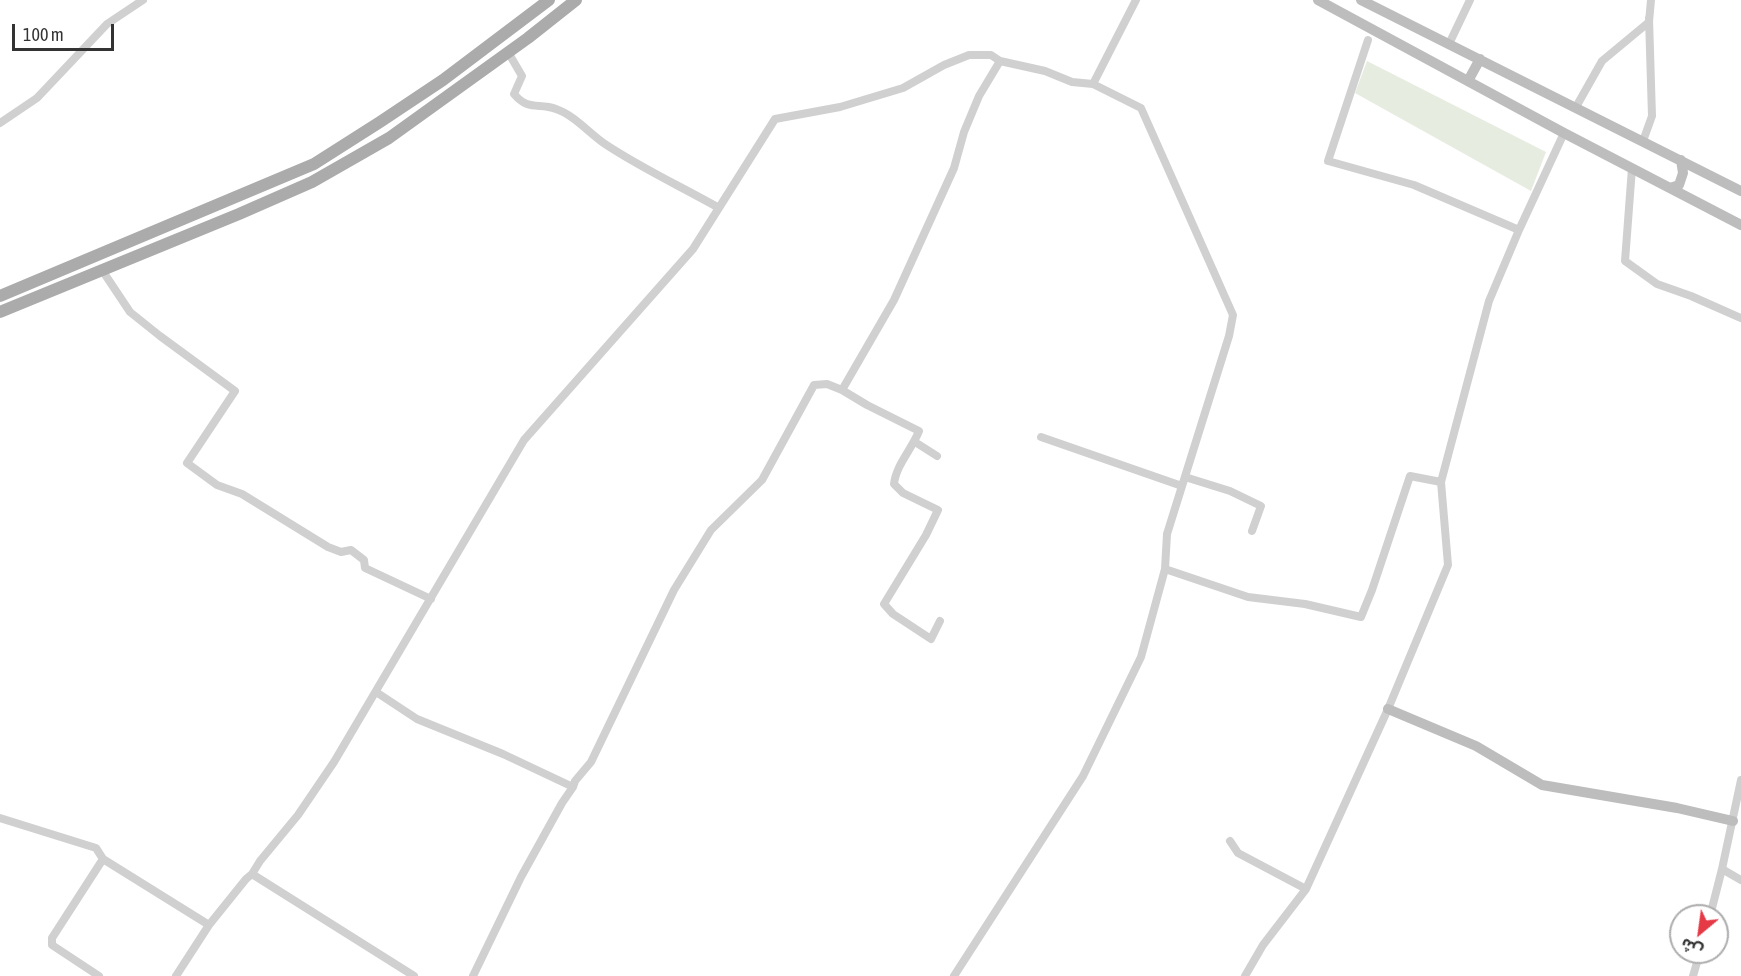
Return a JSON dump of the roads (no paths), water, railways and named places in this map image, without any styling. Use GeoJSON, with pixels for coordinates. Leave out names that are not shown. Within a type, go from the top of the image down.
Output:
{"type":"FeatureCollection","features":[{"type":"Feature","properties":{"kind":"main road"},"geometry":{"type":"LineString","coordinates":[[0,296],[314,164],[443,80],[549,0]]}},
{"type":"Feature","properties":{"kind":"main road"},"geometry":{"type":"LineString","coordinates":[[0,312],[312,182],[389,138],[528,38],[576,0]]}},
{"type":"Feature","properties":{"kind":"main road"},"geometry":{"type":"LineString","coordinates":[[1318,0],[1564,133],[1741,225]]}},
{"type":"Feature","properties":{"kind":"main road"},"geometry":{"type":"LineString","coordinates":[[1361,0],[1741,191]]}},
{"type":"Feature","properties":{"kind":"main road"},"geometry":{"type":"LineString","coordinates":[[518,23],[528,38]]}},
{"type":"Feature","properties":{"kind":"main road"},"geometry":{"type":"LineString","coordinates":[[1468,81],[1480,59]]}},
{"type":"Feature","properties":{"kind":"main road"},"geometry":{"type":"LineString","coordinates":[[405,104],[414,120]]}},
{"type":"Feature","properties":{"kind":"main road"},"geometry":{"type":"LineString","coordinates":[[1670,188],[1678,185],[1681,179],[1683,173],[1681,160]]}},
{"type":"Feature","properties":{"kind":"main road"},"geometry":{"type":"LineString","coordinates":[[69,268],[73,282]]}},
{"type":"Feature","properties":{"kind":"main road"},"geometry":{"type":"LineString","coordinates":[[1388,709],[1476,746],[1542,785],[1677,808],[1733,821]]}},
{"type":"Feature","properties":{"kind":"street"},"geometry":{"type":"LineString","coordinates":[[0,123],[37,98],[106,24],[142,0]]}},
{"type":"Feature","properties":{"kind":"street"},"geometry":{"type":"LineString","coordinates":[[1093,84],[1136,0]]}},
{"type":"Feature","properties":{"kind":"street"},"geometry":{"type":"LineString","coordinates":[[1449,44],[1470,0]]}},
{"type":"Feature","properties":{"kind":"street"},"geometry":{"type":"LineString","coordinates":[[1643,141],[1652,116],[1649,18],[1651,0]]}},
{"type":"Feature","properties":{"kind":"street"},"geometry":{"type":"LineString","coordinates":[[1576,107],[1602,61],[1649,22],[1649,18]]}},
{"type":"Feature","properties":{"kind":"street"},"geometry":{"type":"LineString","coordinates":[[1368,40],[1328,161],[1414,185],[1519,230]]}},
{"type":"Feature","properties":{"kind":"street"},"geometry":{"type":"LineString","coordinates":[[508,52],[522,76],[514,94],[520,101],[531,107],[554,108],[607,145],[719,208]]}},
{"type":"Feature","properties":{"kind":"street"},"geometry":{"type":"LineString","coordinates":[[176,976],[209,925],[252,874],[334,762],[524,440],[693,249],[775,119],[840,107],[903,88],[944,64],[969,55],[991,55],[1000,61],[1044,71],[1072,82],[1093,84],[1140,108],[1233,315],[1229,336],[1167,534],[1165,569],[1141,657],[1083,776],[954,976]]}},
{"type":"Feature","properties":{"kind":"street"},"geometry":{"type":"LineString","coordinates":[[843,390],[894,300],[954,168],[964,132],[979,96],[1000,61]]}},
{"type":"Feature","properties":{"kind":"street"},"geometry":{"type":"LineString","coordinates":[[1245,976],[1263,945],[1306,889],[1388,709],[1448,564],[1441,482],[1490,301],[1519,230],[1564,133]]}},
{"type":"Feature","properties":{"kind":"street"},"geometry":{"type":"LineString","coordinates":[[1632,168],[1625,261],[1657,284],[1741,318]]}},
{"type":"Feature","properties":{"kind":"street"},"geometry":{"type":"LineString","coordinates":[[102,270],[130,312],[235,391],[187,463],[218,485],[242,494],[328,547],[341,552],[351,550],[364,560],[365,568],[431,599]]}},
{"type":"Feature","properties":{"kind":"street"},"geometry":{"type":"LineString","coordinates":[[473,976],[521,877],[561,803],[591,762],[674,590],[711,530],[762,480],[814,385],[827,384],[843,390],[918,431],[915,442],[895,474],[894,484],[903,493],[938,510],[926,535],[884,604],[893,614],[931,639],[940,621]]}},
{"type":"Feature","properties":{"kind":"street"},"geometry":{"type":"LineString","coordinates":[[1041,437],[1184,481],[1230,491],[1261,506],[1252,531]]}},
{"type":"Feature","properties":{"kind":"street"},"geometry":{"type":"LineString","coordinates":[[915,442],[937,456]]}},
{"type":"Feature","properties":{"kind":"street"},"geometry":{"type":"LineString","coordinates":[[1165,569],[1248,597],[1305,604],[1361,617],[1410,476],[1441,482]]}},
{"type":"Feature","properties":{"kind":"street"},"geometry":{"type":"LineString","coordinates":[[376,692],[417,719],[503,754],[573,787]]}},
{"type":"Feature","properties":{"kind":"street"},"geometry":{"type":"LineString","coordinates":[[1713,904],[1741,780]]}},
{"type":"Feature","properties":{"kind":"street"},"geometry":{"type":"LineString","coordinates":[[0,818],[96,848],[103,859],[209,925]]}},
{"type":"Feature","properties":{"kind":"street"},"geometry":{"type":"LineString","coordinates":[[1230,841],[1238,853],[1306,889]]}},
{"type":"Feature","properties":{"kind":"street"},"geometry":{"type":"LineString","coordinates":[[99,976],[52,945],[52,938],[103,859]]}},
{"type":"Feature","properties":{"kind":"street"},"geometry":{"type":"LineString","coordinates":[[1722,869],[1741,880]]}},
{"type":"Feature","properties":{"kind":"street"},"geometry":{"type":"LineString","coordinates":[[252,874],[414,976]]}}]}
